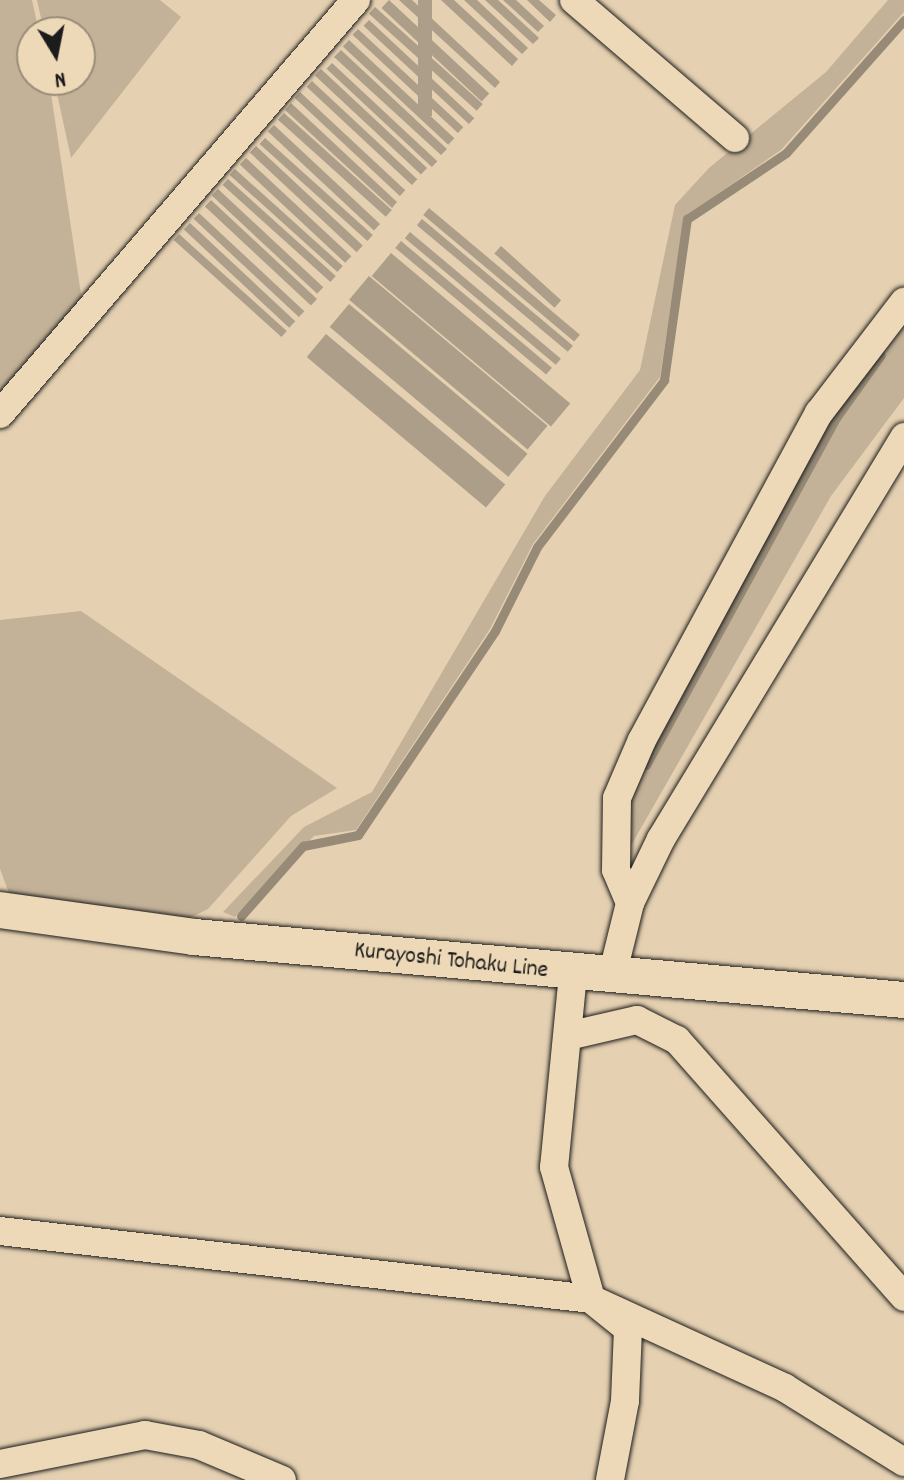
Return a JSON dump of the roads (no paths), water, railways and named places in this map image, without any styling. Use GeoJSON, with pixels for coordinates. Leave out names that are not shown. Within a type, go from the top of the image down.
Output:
{"type":"FeatureCollection","features":[{"type":"Feature","properties":{"kind":"main road","name":"Kurayoshi Tohaku Line"},"geometry":{"type":"LineString","coordinates":[[0,910],[573,974],[904,1000]]}},
{"type":"Feature","properties":{"kind":"street"},"geometry":{"type":"LineString","coordinates":[[0,414],[356,0]]}},
{"type":"Feature","properties":{"kind":"street"},"geometry":{"type":"LineString","coordinates":[[574,0],[735,138]]}},
{"type":"Feature","properties":{"kind":"street"},"geometry":{"type":"LineString","coordinates":[[630,903],[616,870],[617,798],[642,740],[819,413],[904,302]]}},
{"type":"Feature","properties":{"kind":"street"},"geometry":{"type":"LineString","coordinates":[[612,976],[630,903],[758,673],[904,437]]}},
{"type":"Feature","properties":{"kind":"street"},"geometry":{"type":"LineString","coordinates":[[573,974],[572,1035],[554,1167],[591,1299],[628,1329],[610,1480]]}},
{"type":"Feature","properties":{"kind":"street"},"geometry":{"type":"LineString","coordinates":[[572,1035],[637,1020],[677,1040],[904,1297]]}},
{"type":"Feature","properties":{"kind":"street"},"geometry":{"type":"LineString","coordinates":[[0,1231],[591,1299],[785,1388],[904,1462]]}},
{"type":"Feature","properties":{"kind":"street"},"geometry":{"type":"LineString","coordinates":[[0,1464],[145,1435],[199,1445],[282,1480]]}},
{"type":"Feature","properties":{"kind":"waterway"},"geometry":{"type":"LineString","coordinates":[[241,916],[303,846],[358,835],[495,631],[537,547],[664,380],[687,219],[786,153],[904,20]]}},
{"type":"Feature","properties":{"kind":"waterway"},"geometry":{"type":"LineString","coordinates":[[646,765],[836,418],[881,355]]}}]}
